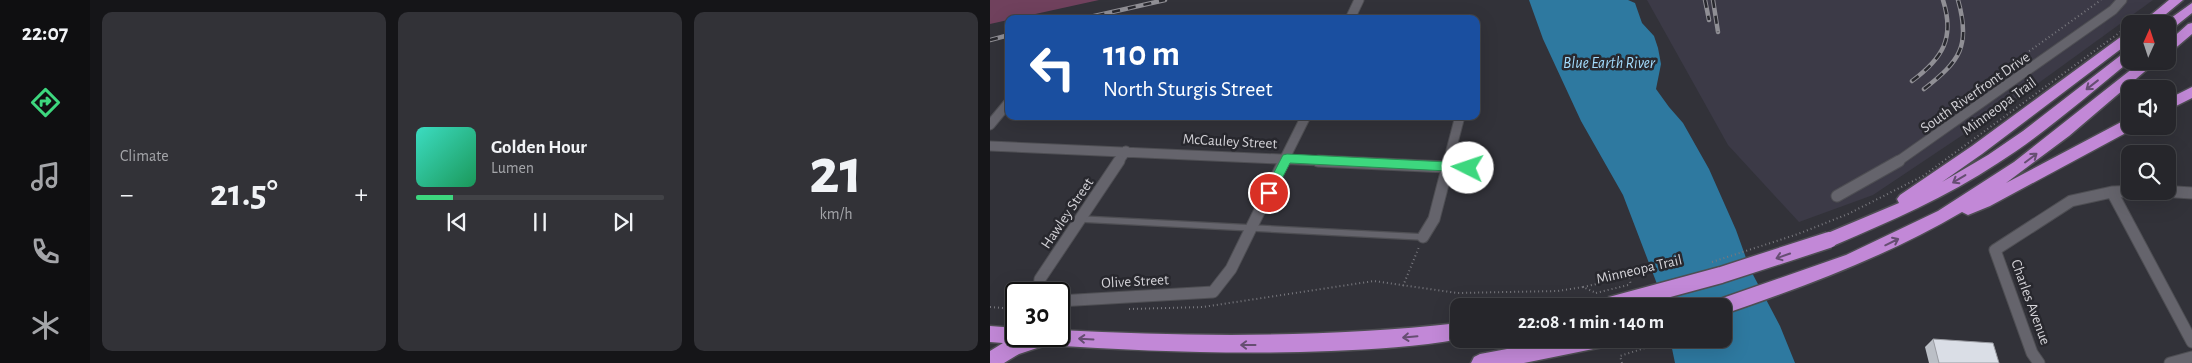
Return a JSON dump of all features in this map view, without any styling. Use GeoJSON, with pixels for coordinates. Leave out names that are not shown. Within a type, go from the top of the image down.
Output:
{"type":"FeatureCollection","features":[{"type":"Feature","properties":{"kind":"highway"},"geometry":{"type":"LineString","coordinates":[[2158,15],[2178,0]]}},
{"type":"Feature","properties":{"kind":"highway"},"geometry":{"type":"LineString","coordinates":[[2176,19],[2192,6]]}},
{"type":"Feature","properties":{"kind":"highway"},"geometry":{"type":"LineString","coordinates":[[2176,41],[2192,27]]}},
{"type":"Feature","properties":{"kind":"highway"},"geometry":{"type":"LineString","coordinates":[[1864,226],[1977,150],[2121,43]]}},
{"type":"Feature","properties":{"kind":"highway"},"geometry":{"type":"LineString","coordinates":[[1620,298],[1682,287],[1758,265],[1864,226],[1947,187],[2030,134],[2121,62]]}},
{"type":"Feature","properties":{"kind":"highway"},"geometry":{"type":"LineString","coordinates":[[1914,232],[2004,178],[2140,70]]}},
{"type":"Feature","properties":{"kind":"highway"},"geometry":{"type":"LineString","coordinates":[[2176,101],[2192,92]]}},
{"type":"Feature","properties":{"kind":"highway"},"geometry":{"type":"LineString","coordinates":[[1732,303],[1848,262],[1985,202],[2121,129]]}},
{"type":"Feature","properties":{"kind":"highway"},"geometry":{"type":"LineString","coordinates":[[1070,339],[1209,345],[1295,345],[1388,339],[1450,332]]}},
{"type":"Feature","properties":{"kind":"highway"},"geometry":{"type":"LineString","coordinates":[[990,334],[1005,335]]}},
{"type":"Feature","properties":{"kind":"highway"},"geometry":{"type":"LineString","coordinates":[[990,363],[1013,347]]}},
{"type":"Feature","properties":{"kind":"highway"},"geometry":{"type":"LineString","coordinates":[[1480,363],[1557,348]]}},
{"type":"Feature","properties":{"kind":"street"},"geometry":{"type":"LineString","coordinates":[[1352,15],[1359,0]]}},
{"type":"Feature","properties":{"kind":"street","name":"South Riverfront Drive"},"geometry":{"type":"LineString","coordinates":[[1837,196],[1906,157],[2113,10],[2122,0]]}},
{"type":"Feature","properties":{"kind":"street"},"geometry":{"type":"LineString","coordinates":[[990,125],[1005,107]]}},
{"type":"Feature","properties":{"kind":"street"},"geometry":{"type":"LineString","coordinates":[[1250,228],[1287,158],[1304,120]]}},
{"type":"Feature","properties":{"kind":"street"},"geometry":{"type":"LineString","coordinates":[[1424,237],[1434,219],[1459,120]]}},
{"type":"Feature","properties":{"kind":"street","name":"McCauley Street"},"geometry":{"type":"LineString","coordinates":[[990,146],[1287,158],[1468,168]]}},
{"type":"Feature","properties":{"kind":"street","name":"Hawley Street"},"geometry":{"type":"LineString","coordinates":[[1040,282],[1126,151]]}},
{"type":"Feature","properties":{"kind":"street"},"geometry":{"type":"LineString","coordinates":[[2121,192],[2112,192],[2192,342]]}},
{"type":"Feature","properties":{"kind":"street","name":"Charles Avenue"},"geometry":{"type":"LineString","coordinates":[[2039,363],[2032,353],[1995,250],[2071,201],[2112,192]]}},
{"type":"Feature","properties":{"kind":"street"},"geometry":{"type":"LineString","coordinates":[[2176,192],[2192,193]]}},
{"type":"Feature","properties":{"kind":"street","name":"Olive Street"},"geometry":{"type":"LineString","coordinates":[[1070,299],[1213,292],[1231,269],[1250,228]]}},
{"type":"Feature","properties":{"kind":"street"},"geometry":{"type":"LineString","coordinates":[[2170,363],[2192,357]]}},
{"type":"Feature","properties":{"kind":"lane"},"geometry":{"type":"LineString","coordinates":[[1081,219],[1424,237]]}},
{"type":"Feature","properties":{"kind":"path"},"geometry":{"type":"LineString","coordinates":[[1951,107],[2101,0]]}},
{"type":"Feature","properties":{"kind":"path","name":"Minneopa Trail"},"geometry":{"type":"LineString","coordinates":[[1711,263],[1798,234],[1848,214],[1923,176],[2121,32]]}},
{"type":"Feature","properties":{"kind":"path"},"geometry":{"type":"LineString","coordinates":[[1403,286],[1424,237]]}},
{"type":"Feature","properties":{"kind":"path"},"geometry":{"type":"LineString","coordinates":[[1583,287],[1629,277]]}},
{"type":"Feature","properties":{"kind":"path","name":"Minneopa Trail"},"geometry":{"type":"LineString","coordinates":[[1128,309],[1203,307],[1374,281],[1457,293],[1558,291],[1583,287],[1599,298]]}},
{"type":"Feature","properties":{"kind":"path","name":"Minneopa Trail"},"geometry":{"type":"LineString","coordinates":[[1608,298],[1635,283]]}},
{"type":"Feature","properties":{"kind":"path"},"geometry":{"type":"LineString","coordinates":[[990,307],[1005,308]]}},
{"type":"Feature","properties":{"kind":"path"},"geometry":{"type":"LineString","coordinates":[[1622,363],[1620,356],[1645,348]]}},
{"type":"Feature","properties":{"kind":"shaded area"},"geometry":{"type":"Polygon","coordinates":[[[990,0],[1099,0],[1031,15],[1005,15],[1005,21],[990,24],[990,0]]]}},
{"type":"Feature","properties":{"kind":"shaded area"},"geometry":{"type":"Polygon","coordinates":[[[1647,0],[2153,0],[2132,15],[2121,15],[2121,23],[2015,100],[1873,195],[1799,222],[1728,145],[1647,0]]]}},
{"type":"Feature","properties":{"kind":"water","name":"Blue Earth River"},"geometry":{"type":"Polygon","coordinates":[[[1529,0],[1628,0],[1635,3],[1642,23],[1654,36],[1658,48],[1661,64],[1656,89],[1683,123],[1709,169],[1736,230],[1750,269],[1780,326],[1795,363],[1675,363],[1672,348],[1732,348],[1732,298],[1660,298],[1657,284],[1623,195],[1581,121],[1543,39],[1529,0]]]}},
{"type":"Feature","properties":{"kind":"building"},"geometry":{"type":"Polygon","coordinates":[[[1933,339],[1993,343],[1999,363],[1939,363],[1933,339]]]}},
{"type":"Feature","properties":{"kind":"railway"},"geometry":{"type":"LineString","coordinates":[[1099,15],[1165,0]]}},
{"type":"Feature","properties":{"kind":"railway"},"geometry":{"type":"LineString","coordinates":[[1705,0],[1709,20]]}},
{"type":"Feature","properties":{"kind":"railway"},"geometry":{"type":"LineString","coordinates":[[1713,0],[1718,32]]}},
{"type":"Feature","properties":{"kind":"railway"},"geometry":{"type":"LineString","coordinates":[[1912,81],[1932,64],[1944,46],[1948,25],[1943,0]]}},
{"type":"Feature","properties":{"kind":"railway"},"geometry":{"type":"LineString","coordinates":[[1924,89],[1946,70],[1954,61],[1959,51],[1963,29],[1958,0]]}},
{"type":"Feature","properties":{"kind":"railway"},"geometry":{"type":"LineString","coordinates":[[990,40],[1005,36]]}},
{"type":"Feature","properties":{"kind":"route"},"geometry":{"type":"LineString","coordinates":[[1269,193],[1287,158],[1468,168]]}}]}
